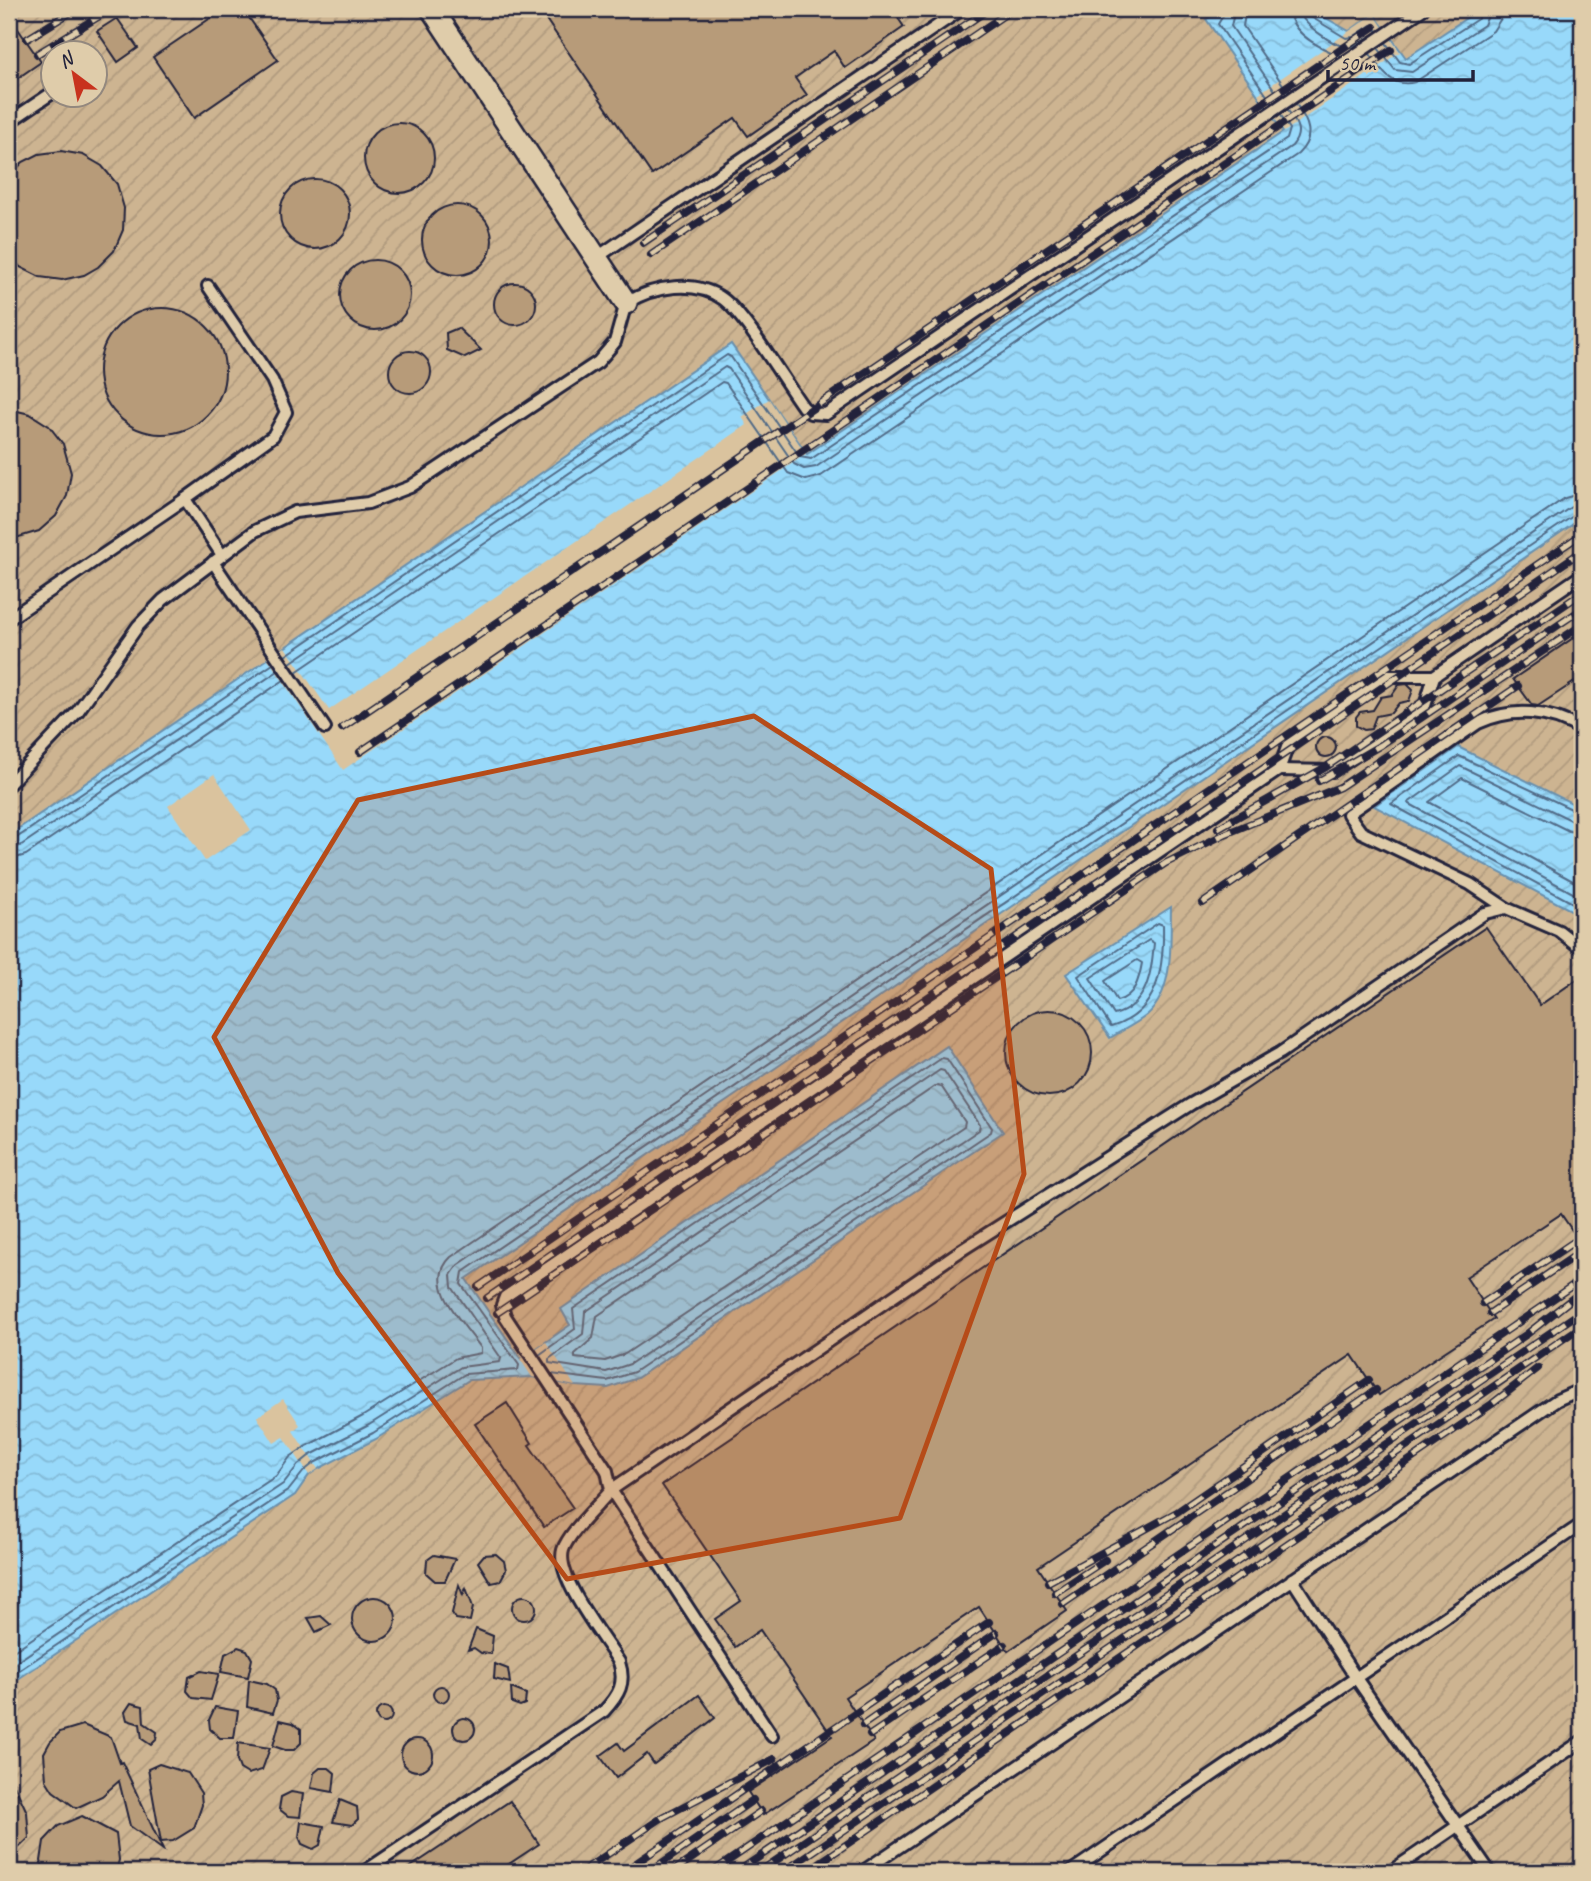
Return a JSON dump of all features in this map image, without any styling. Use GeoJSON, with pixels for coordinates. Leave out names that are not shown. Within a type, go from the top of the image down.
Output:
{"type":"FeatureCollection","features":[{"type":"Feature","properties":{"kind":"street"},"geometry":{"type":"LineString","coordinates":[[432,9],[626,303]]}},
{"type":"Feature","properties":{"kind":"lane"},"geometry":{"type":"LineString","coordinates":[[596,258],[962,9]]}},
{"type":"Feature","properties":{"kind":"lane"},"geometry":{"type":"LineString","coordinates":[[9,784],[78,711],[138,626],[163,600],[255,531],[295,512],[368,503],[410,486],[598,362],[615,342],[626,303],[646,292],[682,287],[721,297],[737,314],[803,407],[810,413],[826,414],[1423,9]]}},
{"type":"Feature","properties":{"kind":"lane"},"geometry":{"type":"LineString","coordinates":[[9,122],[38,102]]}},
{"type":"Feature","properties":{"kind":"lane"},"geometry":{"type":"LineString","coordinates":[[9,619],[273,436],[286,412],[272,380],[208,286]]}},
{"type":"Feature","properties":{"kind":"lane"},"geometry":{"type":"LineString","coordinates":[[185,499],[218,559],[326,728]]}},
{"type":"Feature","properties":{"kind":"lane"},"geometry":{"type":"LineString","coordinates":[[1279,770],[1289,742],[1385,676],[1434,676],[1582,575]]}},
{"type":"Feature","properties":{"kind":"lane"},"geometry":{"type":"LineString","coordinates":[[772,1736],[611,1490],[607,1471],[505,1316],[502,1305],[505,1297],[1279,770],[1333,771],[1424,709],[1434,676]]}},
{"type":"Feature","properties":{"kind":"lane"},"geometry":{"type":"LineString","coordinates":[[1582,730],[1535,713],[1514,711],[1498,714],[1478,723],[1348,814],[1361,832],[1470,884],[1506,908],[1559,931],[1582,948]]}},
{"type":"Feature","properties":{"kind":"lane"},"geometry":{"type":"LineString","coordinates":[[364,1872],[604,1711],[615,1699],[623,1674],[619,1662],[567,1579],[562,1561],[567,1542],[611,1490],[960,1251],[1191,1104],[1280,1053],[1485,913],[1506,908]]}},
{"type":"Feature","properties":{"kind":"lane"},"geometry":{"type":"LineString","coordinates":[[862,1872],[1557,1400],[1582,1389]]}},
{"type":"Feature","properties":{"kind":"lane"},"geometry":{"type":"LineString","coordinates":[[1070,1872],[1582,1524]]}},
{"type":"Feature","properties":{"kind":"lane"},"geometry":{"type":"LineString","coordinates":[[1292,1579],[1356,1678],[1490,1872]]}},
{"type":"Feature","properties":{"kind":"lane"},"geometry":{"type":"LineString","coordinates":[[1390,1872],[1582,1741]]}},
{"type":"Feature","properties":{"kind":"lane"},"geometry":{"type":"LineString","coordinates":[[1573,1872],[1582,1866]]}},
{"type":"Feature","properties":{"kind":"highlighted area"},"geometry":{"type":"Polygon","coordinates":[[[754,716],[991,869],[1024,1174],[900,1518],[567,1579],[338,1273],[214,1037],[358,800],[754,716]]]}},
{"type":"Feature","properties":{"kind":"shaded area"},"geometry":{"type":"Polygon","coordinates":[[[9,9],[1225,9],[1207,19],[1284,132],[806,454],[731,344],[9,835],[9,9]]]}},
{"type":"Feature","properties":{"kind":"shaded area"},"geometry":{"type":"Polygon","coordinates":[[[1310,9],[1480,9],[1405,58],[1400,52],[1349,32],[1310,9]]]}},
{"type":"Feature","properties":{"kind":"shaded area"},"geometry":{"type":"Polygon","coordinates":[[[1582,518],[1582,1872],[9,1872],[9,1685],[295,1495],[309,1475],[318,1469],[376,1439],[469,1380],[532,1377],[575,1386],[608,1388],[562,1309],[571,1325],[520,1359],[466,1279],[1582,518]]]}},
{"type":"Feature","properties":{"kind":"water"},"geometry":{"type":"Polygon","coordinates":[[[1225,9],[1310,9],[1349,31],[1374,14],[1406,58],[1480,9],[1582,9],[1582,518],[466,1279],[521,1359],[570,1325],[561,1309],[947,1046],[1003,1132],[637,1378],[608,1388],[575,1386],[532,1377],[469,1380],[376,1439],[318,1469],[309,1475],[295,1495],[9,1685],[9,835],[731,344],[807,454],[1283,132],[1206,19],[1225,9]]]}},
{"type":"Feature","properties":{"kind":"water"},"geometry":{"type":"Polygon","coordinates":[[[1458,747],[1582,808],[1582,916],[1374,806],[1458,747]]]}},
{"type":"Feature","properties":{"kind":"water"},"geometry":{"type":"Polygon","coordinates":[[[1171,907],[1167,979],[1156,1005],[1147,1015],[1110,1038],[1066,974],[1171,907]]]}},
{"type":"Feature","properties":{"kind":"pier"},"geometry":{"type":"Polygon","coordinates":[[[1374,14],[1400,52],[1284,132],[1258,94],[1374,14]]]}},
{"type":"Feature","properties":{"kind":"pier"},"geometry":{"type":"Polygon","coordinates":[[[769,399],[806,454],[343,770],[268,659],[285,647],[329,710],[747,425],[742,417],[769,399]]]}},
{"type":"Feature","properties":{"kind":"pier"},"geometry":{"type":"Polygon","coordinates":[[[214,774],[251,830],[205,861],[168,806],[214,774]]]}},
{"type":"Feature","properties":{"kind":"pier"},"geometry":{"type":"Polygon","coordinates":[[[546,1342],[575,1386],[532,1377],[520,1359],[546,1342]]]}},
{"type":"Feature","properties":{"kind":"pier"},"geometry":{"type":"Polygon","coordinates":[[[283,1399],[300,1425],[293,1431],[318,1469],[309,1475],[284,1437],[274,1443],[257,1417],[283,1399]]]}},
{"type":"Feature","properties":{"kind":"building"},"geometry":{"type":"Polygon","coordinates":[[[224,9],[243,9],[278,60],[194,118],[153,57],[224,9]]]}},
{"type":"Feature","properties":{"kind":"building"},"geometry":{"type":"Polygon","coordinates":[[[539,9],[892,9],[904,27],[845,68],[834,51],[795,78],[807,95],[748,136],[735,118],[652,175],[539,9]]]}},
{"type":"Feature","properties":{"kind":"building"},"geometry":{"type":"Polygon","coordinates":[[[9,16],[38,58],[38,64],[9,84],[9,16]]]}},
{"type":"Feature","properties":{"kind":"building"},"geometry":{"type":"Polygon","coordinates":[[[117,18],[138,48],[118,62],[108,47],[108,38],[102,38],[97,31],[117,18]]]}},
{"type":"Feature","properties":{"kind":"building"},"geometry":{"type":"Polygon","coordinates":[[[406,123],[419,129],[428,138],[432,144],[432,172],[424,183],[413,191],[392,193],[374,183],[366,172],[364,151],[374,133],[385,125],[406,123]]]}},
{"type":"Feature","properties":{"kind":"building"},"geometry":{"type":"Polygon","coordinates":[[[61,151],[83,155],[102,166],[117,184],[124,208],[123,230],[114,251],[98,267],[84,275],[62,280],[40,277],[20,267],[9,252],[9,177],[23,162],[39,154],[61,151]]]}},
{"type":"Feature","properties":{"kind":"building"},"geometry":{"type":"Polygon","coordinates":[[[322,179],[335,185],[344,194],[348,200],[348,228],[340,239],[329,247],[308,249],[290,239],[282,228],[280,207],[290,189],[301,181],[322,179]]]}},
{"type":"Feature","properties":{"kind":"building"},"geometry":{"type":"Polygon","coordinates":[[[464,205],[477,211],[486,220],[490,226],[490,254],[482,265],[471,273],[450,275],[432,265],[424,254],[422,233],[432,215],[443,207],[464,205]]]}},
{"type":"Feature","properties":{"kind":"building"},"geometry":{"type":"Polygon","coordinates":[[[382,260],[395,266],[404,275],[408,281],[408,309],[400,320],[389,328],[368,330],[350,320],[342,309],[340,288],[350,270],[361,262],[382,260]]]}},
{"type":"Feature","properties":{"kind":"building"},"geometry":{"type":"Polygon","coordinates":[[[515,283],[530,289],[536,304],[530,319],[515,325],[500,319],[494,304],[500,289],[515,283]]]}},
{"type":"Feature","properties":{"kind":"building"},"geometry":{"type":"Polygon","coordinates":[[[162,308],[186,313],[206,327],[220,347],[225,371],[220,395],[206,415],[186,429],[162,434],[138,429],[118,415],[104,395],[99,371],[104,347],[118,327],[138,313],[162,308]]]}},
{"type":"Feature","properties":{"kind":"building"},"geometry":{"type":"Polygon","coordinates":[[[458,328],[481,350],[465,358],[447,350],[446,333],[458,328]]]}},
{"type":"Feature","properties":{"kind":"building"},"geometry":{"type":"Polygon","coordinates":[[[410,351],[425,357],[431,372],[425,387],[410,393],[395,387],[389,372],[395,357],[410,351]]]}},
{"type":"Feature","properties":{"kind":"building"},"geometry":{"type":"Polygon","coordinates":[[[9,409],[30,414],[49,426],[63,444],[71,473],[67,496],[56,516],[39,531],[9,540],[9,409]]]}},
{"type":"Feature","properties":{"kind":"building"},"geometry":{"type":"Polygon","coordinates":[[[1582,632],[1582,677],[1538,706],[1532,705],[1513,679],[1582,632]]]}},
{"type":"Feature","properties":{"kind":"building"},"geometry":{"type":"Polygon","coordinates":[[[1407,684],[1413,690],[1409,701],[1399,703],[1391,713],[1376,716],[1371,729],[1364,730],[1356,726],[1356,717],[1360,712],[1373,710],[1381,697],[1392,695],[1399,685],[1407,684]]]}},
{"type":"Feature","properties":{"kind":"building"},"geometry":{"type":"Polygon","coordinates":[[[1326,737],[1333,740],[1336,747],[1333,754],[1326,757],[1319,754],[1316,747],[1319,740],[1326,737]]]}},
{"type":"Feature","properties":{"kind":"building"},"geometry":{"type":"Polygon","coordinates":[[[1486,927],[1540,1005],[1582,976],[1582,1245],[1561,1214],[1466,1277],[1494,1319],[1379,1395],[1352,1355],[1038,1567],[1067,1611],[1008,1651],[979,1607],[845,1697],[874,1741],[763,1815],[748,1792],[832,1736],[760,1630],[735,1647],[715,1619],[741,1601],[662,1485],[1486,927]]]}},
{"type":"Feature","properties":{"kind":"building"},"geometry":{"type":"Polygon","coordinates":[[[1041,1010],[1057,1010],[1080,1022],[1089,1036],[1092,1053],[1089,1070],[1080,1084],[1057,1096],[1041,1096],[1025,1089],[1013,1077],[1006,1061],[1006,1045],[1013,1029],[1025,1017],[1041,1010]]]}},
{"type":"Feature","properties":{"kind":"building"},"geometry":{"type":"Polygon","coordinates":[[[507,1403],[532,1443],[529,1445],[573,1508],[544,1527],[475,1424],[507,1403]]]}},
{"type":"Feature","properties":{"kind":"building"},"geometry":{"type":"Polygon","coordinates":[[[496,1554],[504,1561],[506,1570],[500,1581],[491,1583],[478,1562],[484,1555],[496,1554]]]}},
{"type":"Feature","properties":{"kind":"building"},"geometry":{"type":"Polygon","coordinates":[[[434,1555],[455,1559],[445,1581],[435,1581],[426,1573],[427,1560],[434,1555]]]}},
{"type":"Feature","properties":{"kind":"building"},"geometry":{"type":"Polygon","coordinates":[[[459,1585],[463,1595],[466,1588],[473,1607],[470,1621],[456,1619],[452,1613],[459,1585]]]}},
{"type":"Feature","properties":{"kind":"building"},"geometry":{"type":"Polygon","coordinates":[[[524,1596],[532,1600],[536,1608],[532,1616],[524,1620],[516,1616],[512,1608],[516,1600],[524,1596]]]}},
{"type":"Feature","properties":{"kind":"building"},"geometry":{"type":"Polygon","coordinates":[[[374,1597],[383,1598],[390,1603],[395,1610],[395,1628],[390,1635],[383,1640],[374,1641],[365,1640],[358,1635],[353,1628],[352,1619],[353,1610],[358,1603],[365,1598],[374,1597]]]}},
{"type":"Feature","properties":{"kind":"building"},"geometry":{"type":"Polygon","coordinates":[[[321,1616],[331,1625],[316,1632],[308,1618],[321,1616]]]}},
{"type":"Feature","properties":{"kind":"building"},"geometry":{"type":"Polygon","coordinates":[[[476,1629],[493,1636],[491,1654],[481,1653],[474,1648],[468,1650],[476,1629]]]}},
{"type":"Feature","properties":{"kind":"building"},"geometry":{"type":"Polygon","coordinates":[[[238,1647],[247,1650],[252,1659],[248,1677],[221,1672],[225,1654],[238,1647]]]}},
{"type":"Feature","properties":{"kind":"building"},"geometry":{"type":"Polygon","coordinates":[[[495,1664],[508,1669],[510,1683],[494,1679],[495,1664]]]}},
{"type":"Feature","properties":{"kind":"building"},"geometry":{"type":"Polygon","coordinates":[[[201,1671],[219,1674],[211,1700],[193,1698],[187,1691],[189,1677],[201,1671]]]}},
{"type":"Feature","properties":{"kind":"building"},"geometry":{"type":"Polygon","coordinates":[[[249,1680],[267,1684],[275,1690],[277,1700],[273,1713],[247,1707],[249,1680]]]}},
{"type":"Feature","properties":{"kind":"building"},"geometry":{"type":"Polygon","coordinates":[[[438,1686],[444,1686],[449,1694],[447,1700],[438,1702],[433,1697],[433,1691],[438,1686]]]}},
{"type":"Feature","properties":{"kind":"building"},"geometry":{"type":"Polygon","coordinates":[[[511,1688],[526,1694],[525,1704],[520,1706],[512,1703],[511,1688]]]}},
{"type":"Feature","properties":{"kind":"building"},"geometry":{"type":"Polygon","coordinates":[[[699,1695],[715,1718],[654,1764],[647,1754],[616,1778],[600,1756],[618,1743],[624,1751],[699,1695]]]}},
{"type":"Feature","properties":{"kind":"building"},"geometry":{"type":"Polygon","coordinates":[[[131,1703],[143,1706],[144,1723],[157,1732],[156,1740],[151,1745],[142,1739],[140,1724],[127,1720],[125,1712],[131,1703]]]}},
{"type":"Feature","properties":{"kind":"building"},"geometry":{"type":"Polygon","coordinates":[[[215,1707],[238,1711],[234,1738],[220,1738],[210,1729],[209,1720],[215,1707]]]}},
{"type":"Feature","properties":{"kind":"building"},"geometry":{"type":"Polygon","coordinates":[[[381,1707],[387,1707],[392,1715],[390,1721],[381,1723],[376,1718],[376,1712],[381,1707]]]}},
{"type":"Feature","properties":{"kind":"building"},"geometry":{"type":"Polygon","coordinates":[[[464,1718],[474,1725],[475,1729],[468,1739],[464,1740],[454,1733],[453,1729],[460,1719],[464,1718]]]}},
{"type":"Feature","properties":{"kind":"building"},"geometry":{"type":"Polygon","coordinates":[[[280,1720],[293,1723],[301,1729],[301,1743],[294,1750],[273,1746],[280,1720]]]}},
{"type":"Feature","properties":{"kind":"building"},"geometry":{"type":"Polygon","coordinates":[[[83,1725],[111,1737],[120,1763],[122,1762],[163,1850],[130,1826],[119,1781],[102,1796],[76,1808],[53,1791],[46,1780],[44,1753],[60,1732],[83,1725]]]}},
{"type":"Feature","properties":{"kind":"building"},"geometry":{"type":"Polygon","coordinates":[[[417,1739],[428,1744],[433,1755],[428,1766],[417,1771],[406,1766],[401,1755],[406,1744],[417,1739]]]}},
{"type":"Feature","properties":{"kind":"building"},"geometry":{"type":"Polygon","coordinates":[[[238,1743],[270,1748],[262,1770],[248,1774],[240,1769],[237,1761],[238,1743]]]}},
{"type":"Feature","properties":{"kind":"building"},"geometry":{"type":"Polygon","coordinates":[[[159,1764],[188,1773],[201,1793],[202,1805],[194,1828],[173,1841],[161,1842],[148,1769],[159,1764]]]}},
{"type":"Feature","properties":{"kind":"building"},"geometry":{"type":"Polygon","coordinates":[[[320,1768],[329,1768],[335,1773],[333,1792],[311,1788],[314,1773],[320,1768]]]}},
{"type":"Feature","properties":{"kind":"building"},"geometry":{"type":"Polygon","coordinates":[[[9,1774],[27,1812],[29,1838],[9,1857],[9,1774]]]}},
{"type":"Feature","properties":{"kind":"building"},"geometry":{"type":"Polygon","coordinates":[[[291,1792],[303,1794],[300,1817],[288,1816],[279,1809],[281,1797],[291,1792]]]}},
{"type":"Feature","properties":{"kind":"building"},"geometry":{"type":"Polygon","coordinates":[[[340,1800],[357,1807],[358,1819],[352,1825],[333,1822],[340,1800]]]}},
{"type":"Feature","properties":{"kind":"building"},"geometry":{"type":"Polygon","coordinates":[[[510,1801],[539,1844],[497,1872],[403,1872],[510,1801]]]}},
{"type":"Feature","properties":{"kind":"building"},"geometry":{"type":"Polygon","coordinates":[[[82,1816],[116,1834],[119,1860],[116,1872],[44,1872],[41,1861],[44,1841],[58,1826],[82,1816]]]}},
{"type":"Feature","properties":{"kind":"building"},"geometry":{"type":"Polygon","coordinates":[[[301,1822],[324,1826],[320,1845],[313,1849],[302,1844],[299,1837],[301,1822]]]}},
{"type":"Feature","properties":{"kind":"railway"},"geometry":{"type":"LineString","coordinates":[[27,39],[76,9]]}},
{"type":"Feature","properties":{"kind":"railway"},"geometry":{"type":"LineString","coordinates":[[37,54],[111,9]]}},
{"type":"Feature","properties":{"kind":"railway"},"geometry":{"type":"LineString","coordinates":[[643,243],[989,9]]}},
{"type":"Feature","properties":{"kind":"railway"},"geometry":{"type":"LineString","coordinates":[[651,255],[1013,9]]}},
{"type":"Feature","properties":{"kind":"railway"},"geometry":{"type":"LineString","coordinates":[[342,728],[1374,27]]}},
{"type":"Feature","properties":{"kind":"railway"},"geometry":{"type":"LineString","coordinates":[[360,752],[1391,50]]}},
{"type":"Feature","properties":{"kind":"railway"},"geometry":{"type":"LineString","coordinates":[[478,1287],[1582,534]]}},
{"type":"Feature","properties":{"kind":"railway"},"geometry":{"type":"LineString","coordinates":[[487,1298],[1582,551]]}},
{"type":"Feature","properties":{"kind":"railway"},"geometry":{"type":"LineString","coordinates":[[1218,828],[1326,767],[1582,593]]}},
{"type":"Feature","properties":{"kind":"railway"},"geometry":{"type":"LineString","coordinates":[[1319,781],[1381,745],[1582,609]]}},
{"type":"Feature","properties":{"kind":"railway"},"geometry":{"type":"LineString","coordinates":[[497,1313],[1166,863],[1225,834],[1340,787],[1582,625]]}},
{"type":"Feature","properties":{"kind":"railway"},"geometry":{"type":"LineString","coordinates":[[1448,734],[1518,686]]}},
{"type":"Feature","properties":{"kind":"railway"},"geometry":{"type":"LineString","coordinates":[[1203,903],[1456,729]]}},
{"type":"Feature","properties":{"kind":"railway"},"geometry":{"type":"LineString","coordinates":[[1483,1303],[1578,1239]]}},
{"type":"Feature","properties":{"kind":"railway"},"geometry":{"type":"LineString","coordinates":[[1490,1313],[1582,1251]]}},
{"type":"Feature","properties":{"kind":"railway"},"geometry":{"type":"LineString","coordinates":[[712,1872],[1582,1279]]}},
{"type":"Feature","properties":{"kind":"railway"},"geometry":{"type":"LineString","coordinates":[[737,1872],[1527,1334],[1582,1291]]}},
{"type":"Feature","properties":{"kind":"railway"},"geometry":{"type":"LineString","coordinates":[[759,1872],[1582,1311]]}},
{"type":"Feature","properties":{"kind":"railway"},"geometry":{"type":"LineString","coordinates":[[783,1872],[1582,1326]]}},
{"type":"Feature","properties":{"kind":"railway"},"geometry":{"type":"LineString","coordinates":[[806,1872],[1492,1404],[1538,1368]]}},
{"type":"Feature","properties":{"kind":"railway"},"geometry":{"type":"LineString","coordinates":[[1048,1582],[1177,1512],[1369,1380]]}},
{"type":"Feature","properties":{"kind":"railway"},"geometry":{"type":"LineString","coordinates":[[1063,1604],[1376,1390]]}},
{"type":"Feature","properties":{"kind":"railway"},"geometry":{"type":"LineString","coordinates":[[1055,1593],[1105,1560]]}},
{"type":"Feature","properties":{"kind":"railway"},"geometry":{"type":"LineString","coordinates":[[623,1872],[989,1622]]}},
{"type":"Feature","properties":{"kind":"railway"},"geometry":{"type":"LineString","coordinates":[[863,1725],[996,1633]]}},
{"type":"Feature","properties":{"kind":"railway"},"geometry":{"type":"LineString","coordinates":[[870,1735],[1004,1645]]}},
{"type":"Feature","properties":{"kind":"railway"},"geometry":{"type":"LineString","coordinates":[[581,1872],[663,1817],[774,1759]]}},
{"type":"Feature","properties":{"kind":"railway"},"geometry":{"type":"LineString","coordinates":[[649,1872],[753,1800]]}},
{"type":"Feature","properties":{"kind":"railway"},"geometry":{"type":"LineString","coordinates":[[672,1872],[761,1811]]}}]}
